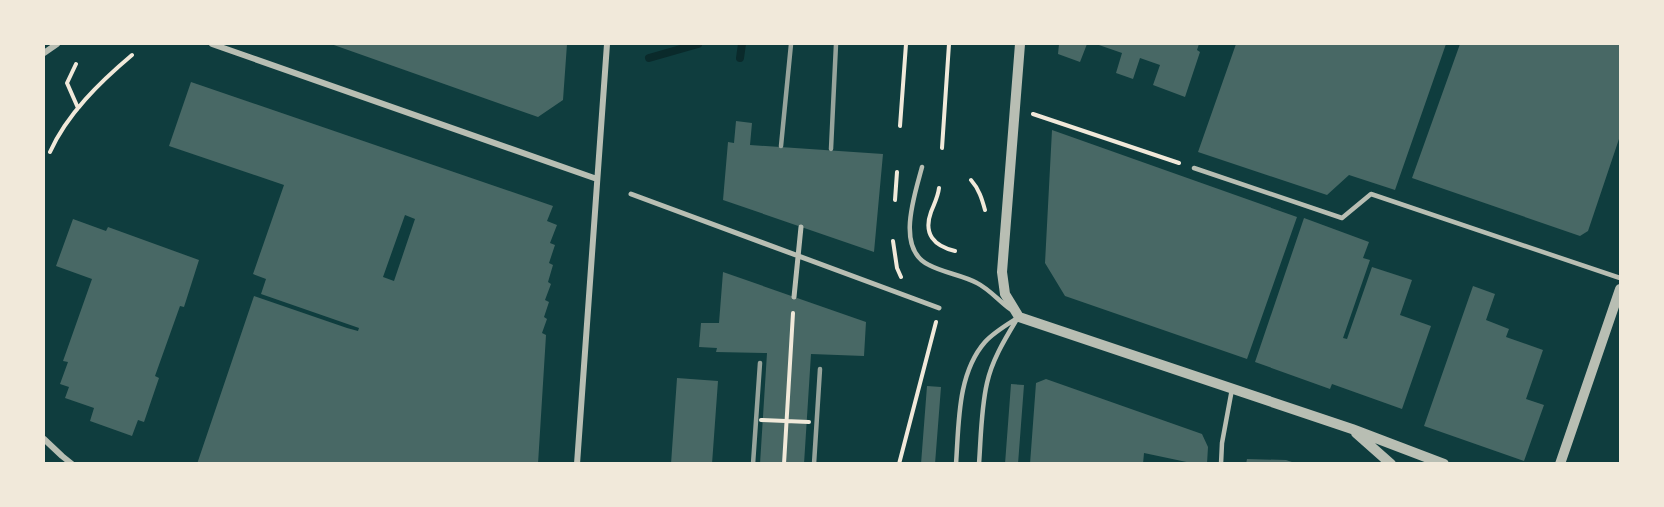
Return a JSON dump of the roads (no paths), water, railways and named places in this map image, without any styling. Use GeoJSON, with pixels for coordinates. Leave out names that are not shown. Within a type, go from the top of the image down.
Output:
{"type":"FeatureCollection","features":[{"type":"Feature","properties":{"kind":"street"},"geometry":{"type":"LineString","coordinates":[[44,53],[57,44]]}},
{"type":"Feature","properties":{"kind":"street"},"geometry":{"type":"LineString","coordinates":[[212,44],[597,179]]}},
{"type":"Feature","properties":{"kind":"street"},"geometry":{"type":"LineString","coordinates":[[577,464],[607,44]]}},
{"type":"Feature","properties":{"kind":"street"},"geometry":{"type":"LineString","coordinates":[[1020,44],[1002,272],[1005,294],[1019,317],[1352,429],[1444,464]]}},
{"type":"Feature","properties":{"kind":"street"},"geometry":{"type":"LineString","coordinates":[[631,194],[939,308]]}},
{"type":"Feature","properties":{"kind":"street"},"geometry":{"type":"LineString","coordinates":[[794,297],[801,227]]}},
{"type":"Feature","properties":{"kind":"street"},"geometry":{"type":"LineString","coordinates":[[1560,464],[1620,290]]}},
{"type":"Feature","properties":{"kind":"street"},"geometry":{"type":"LineString","coordinates":[[1352,429],[1391,464]]}},
{"type":"Feature","properties":{"kind":"street"},"geometry":{"type":"LineString","coordinates":[[44,439],[72,464]]}},
{"type":"Feature","properties":{"kind":"lane"},"geometry":{"type":"LineString","coordinates":[[922,167],[910,223],[911,243],[918,258],[931,267],[978,283],[1019,317]]}},
{"type":"Feature","properties":{"kind":"lane"},"geometry":{"type":"LineString","coordinates":[[1194,168],[1342,218],[1371,194],[1620,278]]}},
{"type":"Feature","properties":{"kind":"lane"},"geometry":{"type":"LineString","coordinates":[[956,464],[960,409],[966,376],[986,340],[1019,317]]}},
{"type":"Feature","properties":{"kind":"lane"},"geometry":{"type":"LineString","coordinates":[[979,464],[987,381],[999,349],[1019,317]]}},
{"type":"Feature","properties":{"kind":"lane"},"geometry":{"type":"LineString","coordinates":[[1221,464],[1222,443],[1232,389]]}},
{"type":"Feature","properties":{"kind":"waterway"},"geometry":{"type":"LineString","coordinates":[[649,58],[698,44]]}},
{"type":"Feature","properties":{"kind":"waterway"},"geometry":{"type":"LineString","coordinates":[[740,58],[742,44]]}},
{"type":"Feature","properties":{"kind":"railway"},"geometry":{"type":"LineString","coordinates":[[781,146],[791,44]]}},
{"type":"Feature","properties":{"kind":"railway"},"geometry":{"type":"LineString","coordinates":[[831,149],[836,44]]}},
{"type":"Feature","properties":{"kind":"railway"},"geometry":{"type":"LineString","coordinates":[[753,464],[760,363]]}},
{"type":"Feature","properties":{"kind":"railway"},"geometry":{"type":"LineString","coordinates":[[814,464],[820,369]]}}]}
